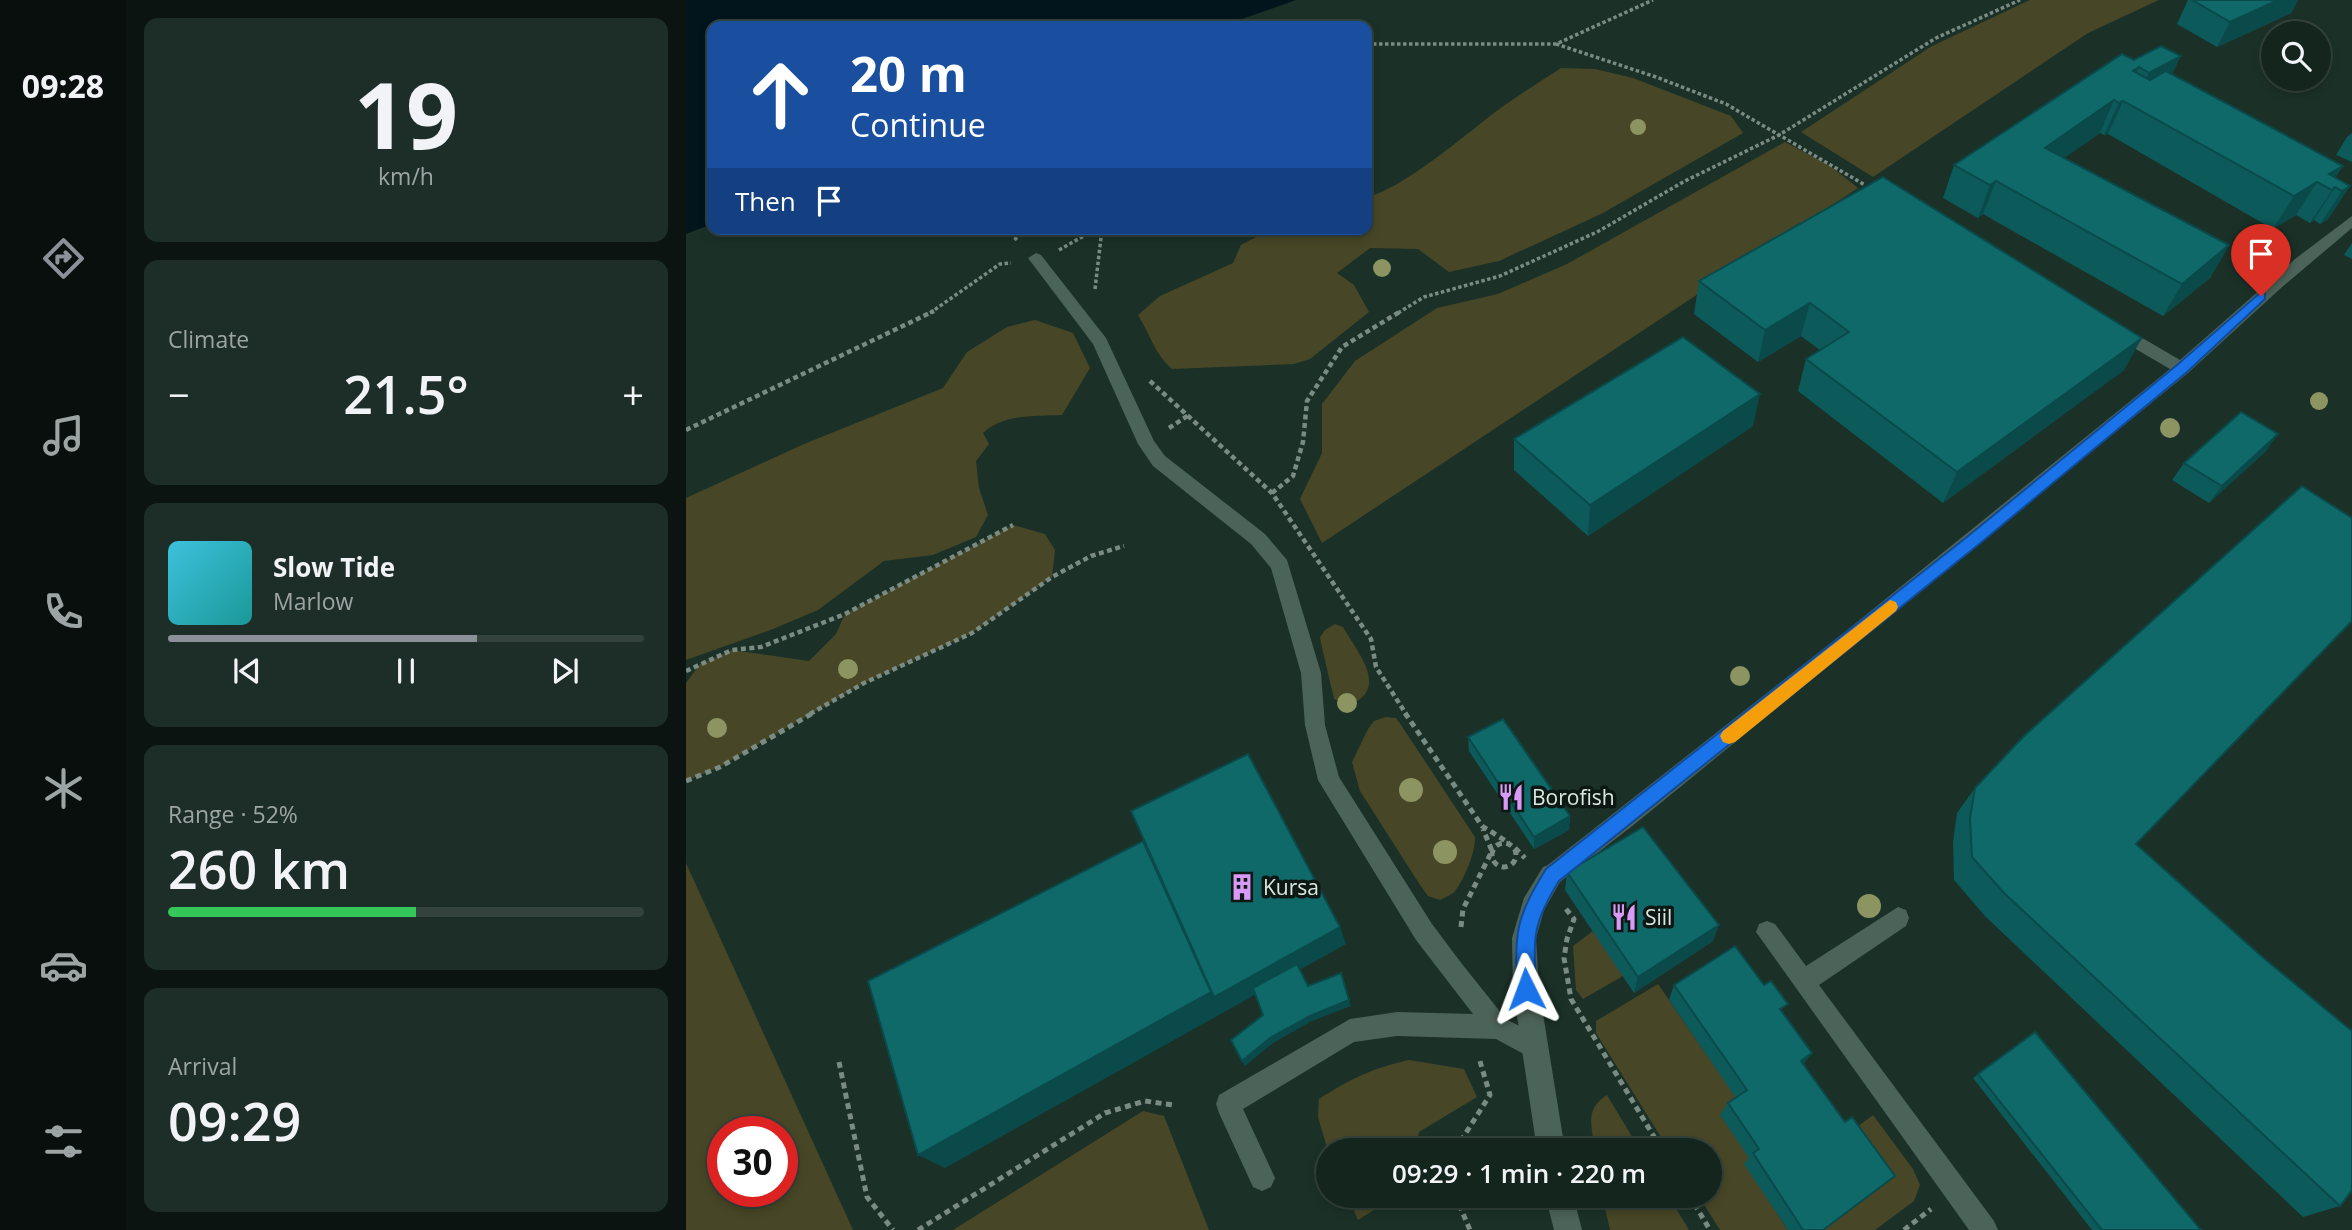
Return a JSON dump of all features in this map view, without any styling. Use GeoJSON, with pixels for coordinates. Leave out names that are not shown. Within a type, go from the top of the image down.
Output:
{"type":"FeatureCollection","features":[{"type":"Feature","properties":{"kind":"street"},"geometry":{"type":"LineString","coordinates":[[1549,878],[1533,906],[1524,938],[1526,989],[1549,1138]]}},
{"type":"Feature","properties":{"kind":"street"},"geometry":{"type":"LineString","coordinates":[[1562,1208],[1568,1230]]}},
{"type":"Feature","properties":{"kind":"lane"},"geometry":{"type":"LineString","coordinates":[[1549,878],[2182,369],[2300,260],[2352,221]]}},
{"type":"Feature","properties":{"kind":"lane"},"geometry":{"type":"LineString","coordinates":[[1036,258],[1100,342],[1147,444],[1159,461],[1258,538],[1280,565],[1311,673],[1315,725],[1329,780],[1424,932],[1498,1027],[1535,1048]]}},
{"type":"Feature","properties":{"kind":"lane"},"geometry":{"type":"LineString","coordinates":[[2100,321],[2182,369]]}},
{"type":"Feature","properties":{"kind":"lane"},"geometry":{"type":"LineString","coordinates":[[1803,982],[1898,918]]}},
{"type":"Feature","properties":{"kind":"lane"},"geometry":{"type":"LineString","coordinates":[[1767,932],[1985,1230]]}},
{"type":"Feature","properties":{"kind":"lane"},"geometry":{"type":"LineString","coordinates":[[1262,1178],[1228,1104],[1350,1031],[1397,1024],[1498,1027]]}},
{"type":"Feature","properties":{"kind":"path"},"geometry":{"type":"LineString","coordinates":[[1556,44],[1653,0]]}},
{"type":"Feature","properties":{"kind":"path"},"geometry":{"type":"LineString","coordinates":[[1272,493],[1293,476],[1303,442],[1307,401],[1342,347],[1424,297],[1500,276],[1597,232],[1685,181],[1779,135],[1937,38],[2020,0]]}},
{"type":"Feature","properties":{"kind":"path"},"geometry":{"type":"LineString","coordinates":[[1372,44],[1556,44],[1656,77],[1726,104],[1866,185]]}},
{"type":"Feature","properties":{"kind":"path"},"geometry":{"type":"LineString","coordinates":[[686,430],[936,310],[1000,264],[1056,252],[1086,235]]}},
{"type":"Feature","properties":{"kind":"path"},"geometry":{"type":"LineString","coordinates":[[1094,297],[1101,235]]}},
{"type":"Feature","properties":{"kind":"path"},"geometry":{"type":"LineString","coordinates":[[1149,380],[1272,493],[1371,639],[1376,667],[1428,748],[1482,826],[1509,843],[1516,848],[1517,860],[1510,866],[1497,865],[1492,855],[1494,847],[1509,843]]}},
{"type":"Feature","properties":{"kind":"path"},"geometry":{"type":"LineString","coordinates":[[686,671],[732,650],[761,646],[845,614],[1013,525]]}},
{"type":"Feature","properties":{"kind":"path"},"geometry":{"type":"LineString","coordinates":[[686,781],[719,767],[864,683],[972,633],[1052,577],[1091,556],[1124,546]]}},
{"type":"Feature","properties":{"kind":"path"},"geometry":{"type":"LineString","coordinates":[[1549,878],[1573,919],[1565,937],[1564,956],[1564,981],[1570,999],[1655,1138]]}},
{"type":"Feature","properties":{"kind":"path"},"geometry":{"type":"LineString","coordinates":[[839,1062],[867,1197],[893,1230]]}},
{"type":"Feature","properties":{"kind":"path"},"geometry":{"type":"LineString","coordinates":[[918,1230],[1105,1113],[1145,1101],[1173,1105]]}},
{"type":"Feature","properties":{"kind":"path"},"geometry":{"type":"LineString","coordinates":[[1460,1208],[1467,1229]]}},
{"type":"Feature","properties":{"kind":"path"},"geometry":{"type":"LineString","coordinates":[[1697,1208],[1710,1230]]}},
{"type":"Feature","properties":{"kind":"shaded area"},"geometry":{"type":"Polygon","coordinates":[[[2030,0],[2159,0],[2088,33],[1873,177],[1801,132],[1932,46],[2030,0]]]}},
{"type":"Feature","properties":{"kind":"shaded area"},"geometry":{"type":"Polygon","coordinates":[[[1561,68],[1595,69],[1633,78],[1731,116],[1743,133],[1601,214],[1499,261],[1449,272],[1418,249],[1370,248],[1337,273],[1354,285],[1369,312],[1310,359],[1294,364],[1172,369],[1161,357],[1138,315],[1160,296],[1233,263],[1241,245],[1260,235],[1372,235],[1372,195],[1416,172],[1506,104],[1561,68]]]}},
{"type":"Feature","properties":{"kind":"shaded area"},"geometry":{"type":"Polygon","coordinates":[[[1785,142],[1829,165],[1858,188],[1322,543],[1300,499],[1322,453],[1322,404],[1355,361],[1437,308],[1498,294],[1567,264],[1785,142]]]}},
{"type":"Feature","properties":{"kind":"shaded area"},"geometry":{"type":"Polygon","coordinates":[[[1035,320],[1073,333],[1090,368],[1062,415],[1010,419],[983,433],[989,444],[976,461],[979,488],[988,515],[976,537],[933,555],[884,561],[818,610],[686,660],[686,498],[804,444],[943,388],[967,352],[1007,327],[1035,320]]]}},
{"type":"Feature","properties":{"kind":"shaded area"},"geometry":{"type":"Polygon","coordinates":[[[1013,525],[1045,534],[1055,550],[1052,577],[972,633],[864,683],[720,767],[686,781],[686,683],[700,664],[732,650],[809,661],[836,634],[845,614],[1013,525]]]}},
{"type":"Feature","properties":{"kind":"shaded area"},"geometry":{"type":"Polygon","coordinates":[[[1335,624],[1343,627],[1356,647],[1369,679],[1368,689],[1362,698],[1350,705],[1334,699],[1321,643],[1320,637],[1325,630],[1335,624]]]}},
{"type":"Feature","properties":{"kind":"shaded area"},"geometry":{"type":"Polygon","coordinates":[[[1386,717],[1396,718],[1475,837],[1462,880],[1454,892],[1440,900],[1428,896],[1360,791],[1352,762],[1374,721],[1386,717]]]}},
{"type":"Feature","properties":{"kind":"shaded area"},"geometry":{"type":"Polygon","coordinates":[[[686,863],[853,1230],[686,1230],[686,863]]]}},
{"type":"Feature","properties":{"kind":"shaded area"},"geometry":{"type":"Polygon","coordinates":[[[1593,931],[1623,976],[1583,999],[1576,990],[1573,946],[1593,931]]]}},
{"type":"Feature","properties":{"kind":"shaded area"},"geometry":{"type":"Polygon","coordinates":[[[1658,984],[1740,1103],[1721,1116],[1751,1160],[1745,1164],[1788,1230],[1720,1230],[1706,1208],[1722,1208],[1722,1138],[1662,1138],[1596,1033],[1596,1021],[1658,984]]]}},
{"type":"Feature","properties":{"kind":"shaded area"},"geometry":{"type":"Polygon","coordinates":[[[1409,1060],[1464,1069],[1477,1097],[1419,1132],[1418,1138],[1324,1138],[1318,1117],[1319,1099],[1362,1075],[1409,1060]]]}},
{"type":"Feature","properties":{"kind":"shaded area"},"geometry":{"type":"Polygon","coordinates":[[[1607,1095],[1633,1138],[1593,1138],[1592,1112],[1607,1095]]]}},
{"type":"Feature","properties":{"kind":"shaded area"},"geometry":{"type":"Polygon","coordinates":[[[1143,1111],[1164,1116],[1209,1230],[953,1230],[1143,1111]]]}},
{"type":"Feature","properties":{"kind":"shaded area"},"geometry":{"type":"Polygon","coordinates":[[[1873,1115],[1913,1169],[1920,1185],[1914,1201],[1875,1230],[1822,1230],[1845,1136],[1873,1115]]]}},
{"type":"Feature","properties":{"kind":"shaded area"},"geometry":{"type":"Polygon","coordinates":[[[1353,1208],[1377,1208],[1358,1220],[1353,1208]]]}},
{"type":"Feature","properties":{"kind":"shaded area"},"geometry":{"type":"Polygon","coordinates":[[[1605,1208],[1676,1208],[1689,1230],[1610,1230],[1605,1208]]]}},
{"type":"Feature","properties":{"kind":"water"},"geometry":{"type":"Polygon","coordinates":[[[686,0],[1296,0],[1236,21],[707,21],[707,226],[686,234],[686,0]]]}},
{"type":"Feature","properties":{"kind":"building"},"geometry":{"type":"Polygon","coordinates":[[[2192,0],[2278,0],[2230,22],[2192,0]]]}},
{"type":"Feature","properties":{"kind":"building"},"geometry":{"type":"Polygon","coordinates":[[[2161,46],[2181,56],[2149,73],[2139,67],[2133,71],[2150,80],[2166,71],[2343,166],[2329,174],[2350,186],[2342,191],[2335,187],[2332,190],[2317,182],[2294,196],[2123,101],[2119,103],[2114,100],[2045,148],[2229,245],[2182,284],[1996,181],[1990,185],[1954,165],[2122,54],[2134,60],[2161,46]]]}},
{"type":"Feature","properties":{"kind":"building"},"geometry":{"type":"Polygon","coordinates":[[[1883,177],[2142,338],[1957,472],[1806,359],[1849,332],[1810,303],[1765,330],[1699,281],[1883,177]]]}},
{"type":"Feature","properties":{"kind":"building"},"geometry":{"type":"Polygon","coordinates":[[[1683,337],[1760,394],[1590,505],[1514,439],[1683,337]]]}},
{"type":"Feature","properties":{"kind":"building"},"geometry":{"type":"Polygon","coordinates":[[[2241,412],[2278,434],[2222,486],[2184,463],[2241,412]]]}},
{"type":"Feature","properties":{"kind":"building"},"geometry":{"type":"Polygon","coordinates":[[[2302,486],[2352,518],[2352,621],[2136,844],[2260,955],[2352,1031],[2352,1190],[2340,1206],[2004,893],[1972,857],[1970,818],[1975,788],[2023,737],[2302,486]]]}},
{"type":"Feature","properties":{"kind":"building"},"geometry":{"type":"Polygon","coordinates":[[[1503,719],[1570,816],[1534,837],[1468,737],[1503,719]]]}},
{"type":"Feature","properties":{"kind":"building","name":"Kursa"},"geometry":{"type":"Polygon","coordinates":[[[1248,754],[1340,927],[1214,997],[1131,811],[1248,754]]]}},
{"type":"Feature","properties":{"kind":"building"},"geometry":{"type":"Polygon","coordinates":[[[1643,827],[1719,925],[1638,977],[1567,872],[1643,827]]]}},
{"type":"Feature","properties":{"kind":"building"},"geometry":{"type":"Polygon","coordinates":[[[1143,841],[1211,992],[918,1155],[868,981],[1143,841]]]}},
{"type":"Feature","properties":{"kind":"building"},"geometry":{"type":"Polygon","coordinates":[[[1735,946],[1764,985],[1771,981],[1788,1004],[1780,1009],[1812,1053],[1801,1061],[1845,1122],[1852,1117],[1895,1176],[1823,1230],[1803,1230],[1753,1153],[1759,1149],[1728,1103],[1747,1090],[1674,985],[1735,946]]]}},
{"type":"Feature","properties":{"kind":"building"},"geometry":{"type":"Polygon","coordinates":[[[1297,964],[1308,986],[1341,973],[1349,1000],[1310,1016],[1270,1038],[1242,1061],[1231,1040],[1263,1015],[1253,988],[1297,964]]]}},
{"type":"Feature","properties":{"kind":"building"},"geometry":{"type":"Polygon","coordinates":[[[2035,1032],[2201,1230],[2102,1230],[1978,1074],[2035,1032]]]}},
{"type":"Feature","properties":{"kind":"slow traffic"},"geometry":{"type":"LineString","coordinates":[[1729,736],[1890,607]]}},
{"type":"Feature","properties":{"kind":"place","name":"Borofish"},"geometry":{"type":"Point","coordinates":[1511,797]}},
{"type":"Feature","properties":{"kind":"place","name":"Kursa"},"geometry":{"type":"Point","coordinates":[1242,887]}},
{"type":"Feature","properties":{"kind":"place","name":"Siil"},"geometry":{"type":"Point","coordinates":[1624,917]}},
{"type":"Feature","properties":{"kind":"route"},"geometry":{"type":"LineString","coordinates":[[1526,989],[1524,938],[1533,906],[1552,875],[1972,541],[2182,369],[2261,296]]}}]}
